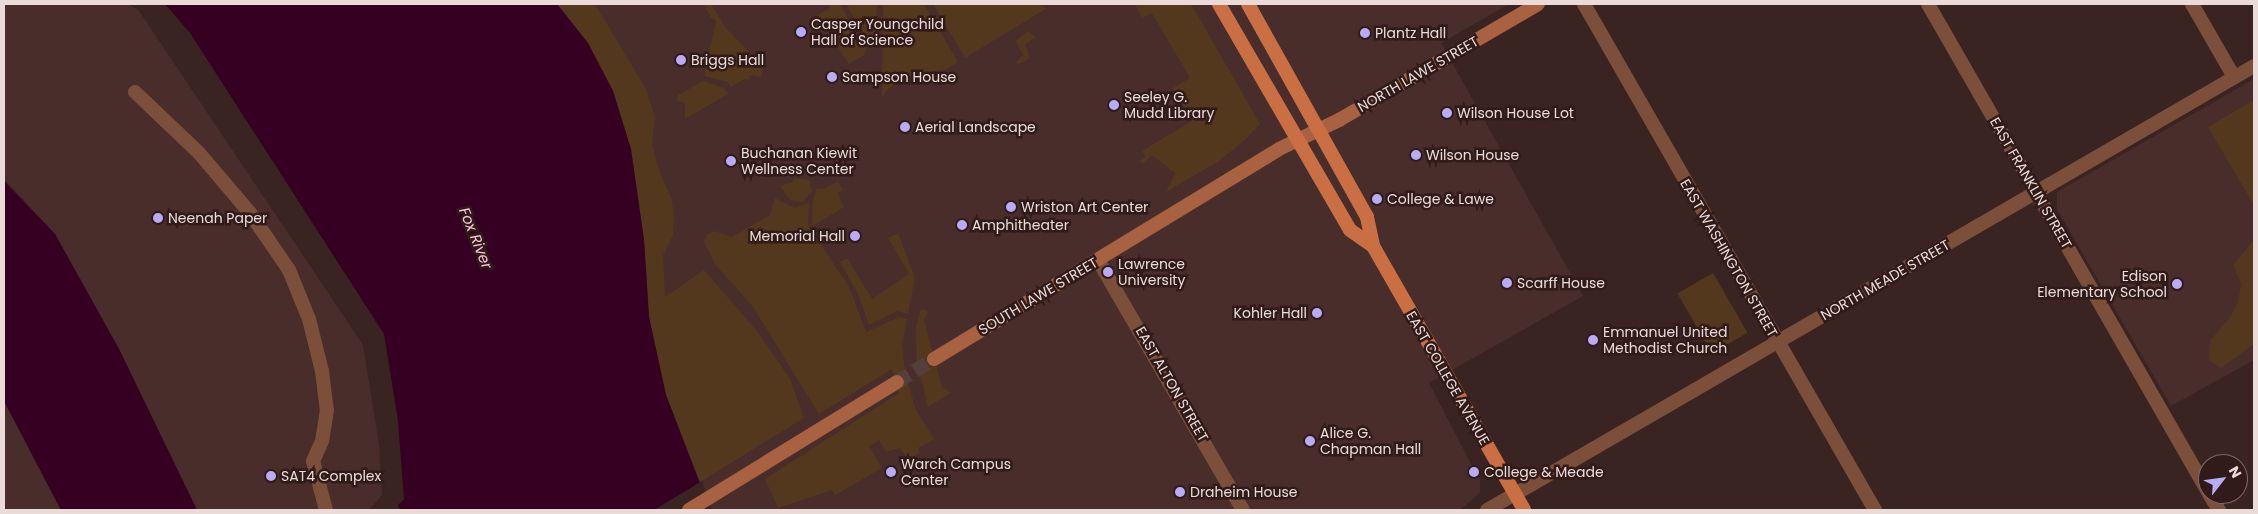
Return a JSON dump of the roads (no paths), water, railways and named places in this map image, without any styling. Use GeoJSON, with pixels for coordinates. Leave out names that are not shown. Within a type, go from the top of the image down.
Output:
{"type":"FeatureCollection","features":[{"type":"Feature","properties":{"kind":"main road","name":"EAST COLLEGE AVENUE"},"geometry":{"type":"LineString","coordinates":[[1219,4],[1296,141],[1350,230],[1373,246]]}},
{"type":"Feature","properties":{"kind":"main road","name":"EAST COLLEGE AVENUE"},"geometry":{"type":"LineString","coordinates":[[1248,4],[1367,216],[1373,246],[1524,510]]}},
{"type":"Feature","properties":{"kind":"main road","name":"NORTH LAWE STREET"},"geometry":{"type":"LineString","coordinates":[[1296,141],[1319,130],[1538,4]]}},
{"type":"Feature","properties":{"kind":"main road","name":"SOUTH LAWE STREET"},"geometry":{"type":"LineString","coordinates":[[934,359],[1296,141]]}},
{"type":"Feature","properties":{"kind":"main road"},"geometry":{"type":"LineString","coordinates":[[689,510],[896,382]]}},
{"type":"Feature","properties":{"kind":"street","name":"EAST WASHINGTON STREET"},"geometry":{"type":"LineString","coordinates":[[1584,4],[1875,510]]}},
{"type":"Feature","properties":{"kind":"street","name":"EAST FRANKLIN STREET"},"geometry":{"type":"LineString","coordinates":[[1928,4],[2198,474]]}},
{"type":"Feature","properties":{"kind":"street"},"geometry":{"type":"LineString","coordinates":[[2192,4],[2234,78]]}},
{"type":"Feature","properties":{"kind":"street","name":"NORTH MEADE STREET"},"geometry":{"type":"LineString","coordinates":[[1487,510],[2254,66]]}},
{"type":"Feature","properties":{"kind":"street"},"geometry":{"type":"LineString","coordinates":[[135,92],[199,153],[250,213],[289,270],[308,319],[322,371],[327,410],[322,441],[313,461],[326,510]]}},
{"type":"Feature","properties":{"kind":"street","name":"EAST ALTON STREET"},"geometry":{"type":"LineString","coordinates":[[1098,260],[1244,510]]}},
{"type":"Feature","properties":{"kind":"water","name":"Fox River"},"geometry":{"type":"Polygon","coordinates":[[[165,4],[557,4],[588,43],[613,91],[631,149],[644,240],[649,317],[666,395],[710,510],[400,510],[398,505],[404,499],[398,421],[384,334],[190,33],[165,4]]]}},
{"type":"Feature","properties":{"kind":"water"},"geometry":{"type":"Polygon","coordinates":[[[4,181],[55,234],[119,349],[197,510],[61,510],[4,401],[4,181]]]}},
{"type":"Feature","properties":{"kind":"tunnel"},"geometry":{"type":"LineString","coordinates":[[897,382],[934,359]]}},
{"type":"Feature","properties":{"kind":"place","name":"Casper Youngchild Hall of Science"},"geometry":{"type":"Point","coordinates":[801,32]}},
{"type":"Feature","properties":{"kind":"place","name":"Plantz Hall"},"geometry":{"type":"Point","coordinates":[1365,33]}},
{"type":"Feature","properties":{"kind":"place","name":"Briggs Hall"},"geometry":{"type":"Point","coordinates":[681,60]}},
{"type":"Feature","properties":{"kind":"place","name":"Sampson House"},"geometry":{"type":"Point","coordinates":[832,77]}},
{"type":"Feature","properties":{"kind":"place","name":"Seeley G. Mudd Library"},"geometry":{"type":"Point","coordinates":[1114,105]}},
{"type":"Feature","properties":{"kind":"place","name":"Wilson House Lot"},"geometry":{"type":"Point","coordinates":[1447,113]}},
{"type":"Feature","properties":{"kind":"place","name":"Aerial Landscape"},"geometry":{"type":"Point","coordinates":[905,127]}},
{"type":"Feature","properties":{"kind":"place","name":"Wilson House"},"geometry":{"type":"Point","coordinates":[1416,155]}},
{"type":"Feature","properties":{"kind":"place","name":"Buchanan Kiewit Wellness Center"},"geometry":{"type":"Point","coordinates":[731,161]}},
{"type":"Feature","properties":{"kind":"place","name":"College & Lawe"},"geometry":{"type":"Point","coordinates":[1377,199]}},
{"type":"Feature","properties":{"kind":"place","name":"Wriston Art Center"},"geometry":{"type":"Point","coordinates":[1011,207]}},
{"type":"Feature","properties":{"kind":"place","name":"Neenah Paper"},"geometry":{"type":"Point","coordinates":[158,218]}},
{"type":"Feature","properties":{"kind":"place","name":"Amphitheater"},"geometry":{"type":"Point","coordinates":[962,225]}},
{"type":"Feature","properties":{"kind":"place","name":"Memorial Hall"},"geometry":{"type":"Point","coordinates":[855,236]}},
{"type":"Feature","properties":{"kind":"place","name":"Lawrence University"},"geometry":{"type":"Point","coordinates":[1108,272]}},
{"type":"Feature","properties":{"kind":"place","name":"Scarff House"},"geometry":{"type":"Point","coordinates":[1507,283]}},
{"type":"Feature","properties":{"kind":"place","name":"Edison Elementary School"},"geometry":{"type":"Point","coordinates":[2177,284]}},
{"type":"Feature","properties":{"kind":"place","name":"Kohler Hall"},"geometry":{"type":"Point","coordinates":[1317,313]}},
{"type":"Feature","properties":{"kind":"place","name":"Emmanuel United Methodist Church"},"geometry":{"type":"Point","coordinates":[1593,340]}},
{"type":"Feature","properties":{"kind":"place","name":"Alice G. Chapman Hall"},"geometry":{"type":"Point","coordinates":[1310,441]}},
{"type":"Feature","properties":{"kind":"place","name":"Warch Campus Center"},"geometry":{"type":"Point","coordinates":[891,472]}},
{"type":"Feature","properties":{"kind":"place","name":"College & Meade"},"geometry":{"type":"Point","coordinates":[1474,472]}},
{"type":"Feature","properties":{"kind":"place","name":"SAT4 Complex"},"geometry":{"type":"Point","coordinates":[271,476]}},
{"type":"Feature","properties":{"kind":"place","name":"Draheim House"},"geometry":{"type":"Point","coordinates":[1180,492]}}]}
